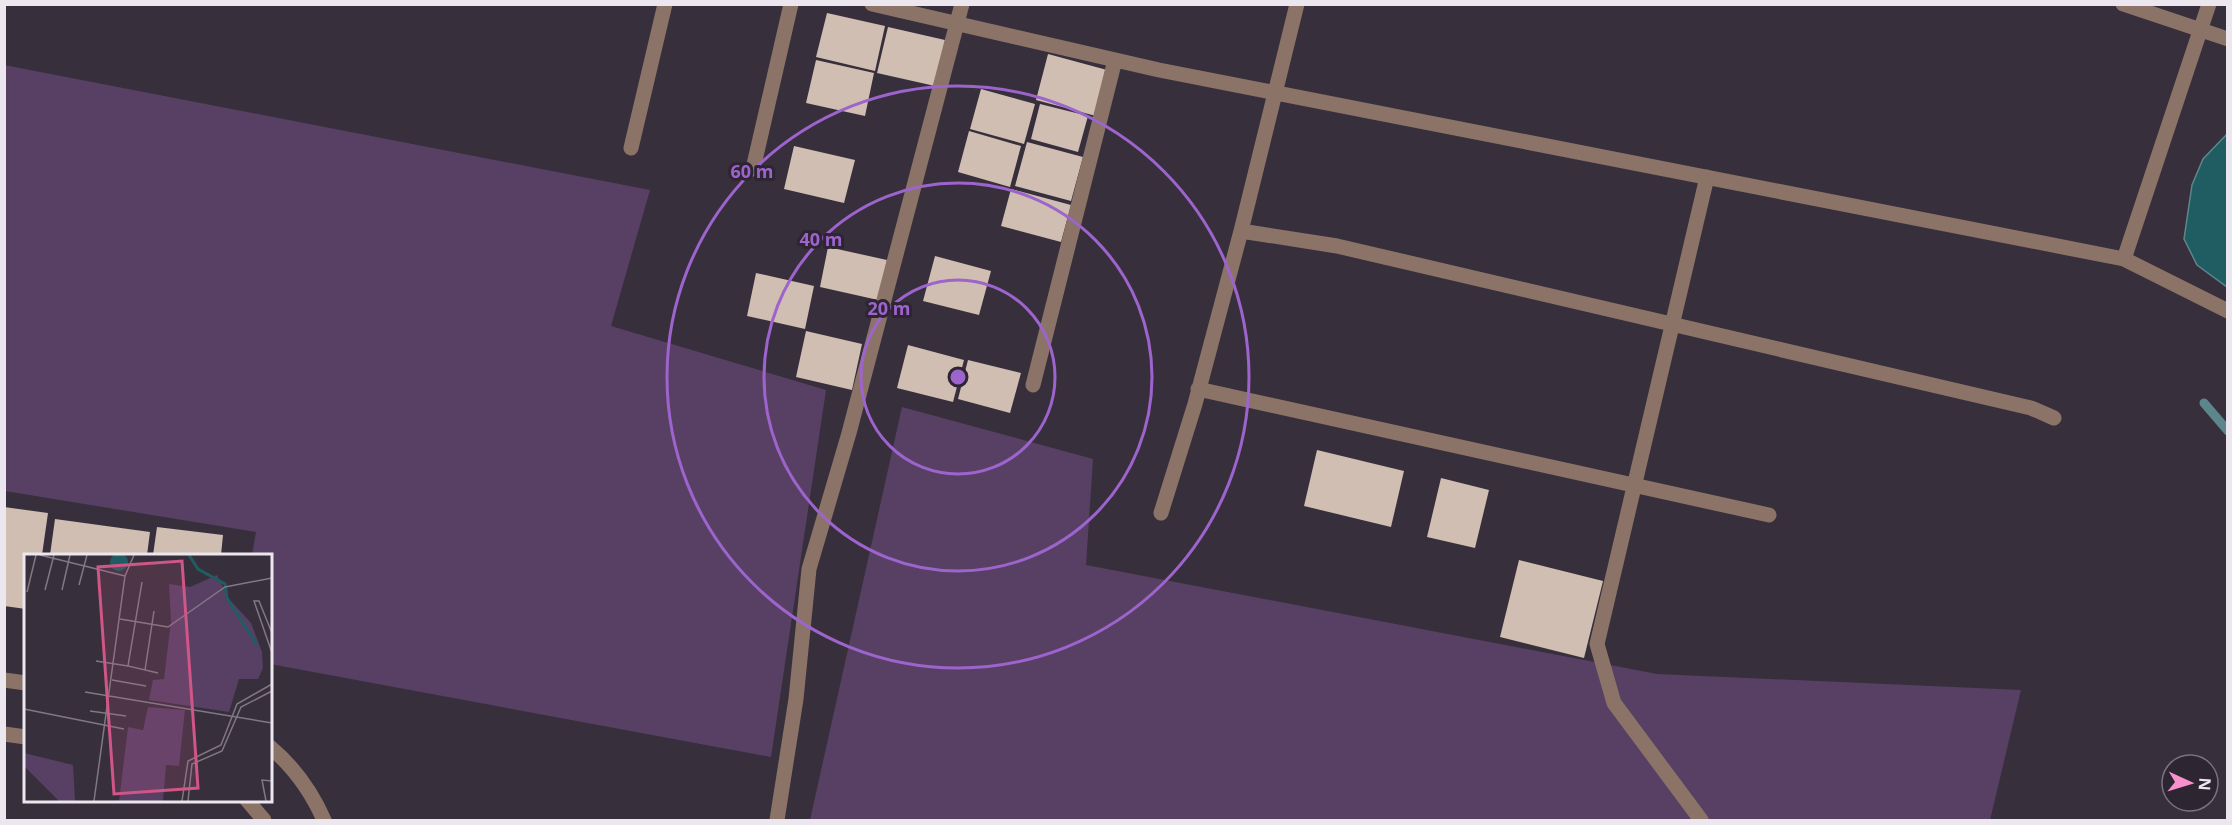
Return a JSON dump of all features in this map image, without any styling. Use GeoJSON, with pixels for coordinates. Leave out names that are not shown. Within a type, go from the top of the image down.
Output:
{"type":"FeatureCollection","features":[{"type":"Feature","properties":{"kind":"street"},"geometry":{"type":"LineString","coordinates":[[631,148],[665,4]]}},
{"type":"Feature","properties":{"kind":"street"},"geometry":{"type":"LineString","coordinates":[[753,169],[791,4]]}},
{"type":"Feature","properties":{"kind":"street"},"geometry":{"type":"LineString","coordinates":[[872,4],[1115,60],[1274,93],[2124,259],[2228,311]]}},
{"type":"Feature","properties":{"kind":"street"},"geometry":{"type":"LineString","coordinates":[[777,820],[796,699],[809,569],[849,433],[962,4]]}},
{"type":"Feature","properties":{"kind":"street"},"geometry":{"type":"LineString","coordinates":[[1161,513],[1198,389],[1297,4]]}},
{"type":"Feature","properties":{"kind":"street"},"geometry":{"type":"LineString","coordinates":[[2123,4],[2228,39]]}},
{"type":"Feature","properties":{"kind":"street"},"geometry":{"type":"LineString","coordinates":[[2124,259],[2209,4]]}},
{"type":"Feature","properties":{"kind":"street"},"geometry":{"type":"LineString","coordinates":[[1033,385],[1115,60]]}},
{"type":"Feature","properties":{"kind":"street"},"geometry":{"type":"LineString","coordinates":[[1701,820],[1614,704],[1597,644],[1707,177]]}},
{"type":"Feature","properties":{"kind":"street"},"geometry":{"type":"LineString","coordinates":[[1240,231],[1337,246],[1673,323],[2031,408],[2054,418]]}},
{"type":"Feature","properties":{"kind":"street"},"geometry":{"type":"LineString","coordinates":[[1198,389],[1769,515]]}},
{"type":"Feature","properties":{"kind":"street"},"geometry":{"type":"LineString","coordinates":[[4,680],[24,683]]}},
{"type":"Feature","properties":{"kind":"street"},"geometry":{"type":"LineString","coordinates":[[4,734],[24,737]]}},
{"type":"Feature","properties":{"kind":"street"},"geometry":{"type":"LineString","coordinates":[[272,749],[293,770],[310,794],[324,820]]}},
{"type":"Feature","properties":{"kind":"street"},"geometry":{"type":"LineString","coordinates":[[248,801],[264,820]]}},
{"type":"Feature","properties":{"kind":"shaded area"},"geometry":{"type":"Polygon","coordinates":[[[4,65],[650,190],[611,326],[826,390],[771,757],[272,664],[272,554],[252,554],[256,532],[5,491],[4,65]]]}},
{"type":"Feature","properties":{"kind":"shaded area"},"geometry":{"type":"Polygon","coordinates":[[[2227,134],[2227,287],[2197,265],[2184,239],[2192,185],[2203,159],[2227,134]]]}},
{"type":"Feature","properties":{"kind":"shaded area"},"geometry":{"type":"Polygon","coordinates":[[[902,407],[1093,459],[1086,565],[1657,674],[2021,690],[1990,820],[810,820],[902,407]]]}},
{"type":"Feature","properties":{"kind":"building"},"geometry":{"type":"Polygon","coordinates":[[[827,13],[885,26],[875,71],[816,57],[827,13]]]}},
{"type":"Feature","properties":{"kind":"building"},"geometry":{"type":"Polygon","coordinates":[[[888,27],[945,40],[935,86],[877,73],[888,27]]]}},
{"type":"Feature","properties":{"kind":"building"},"geometry":{"type":"Polygon","coordinates":[[[1048,54],[1107,70],[1096,116],[1036,100],[1048,54]]]}},
{"type":"Feature","properties":{"kind":"building"},"geometry":{"type":"Polygon","coordinates":[[[816,60],[874,73],[865,116],[806,103],[816,60]]]}},
{"type":"Feature","properties":{"kind":"building"},"geometry":{"type":"Polygon","coordinates":[[[981,89],[1035,104],[1024,144],[970,129],[981,89]]]}},
{"type":"Feature","properties":{"kind":"building"},"geometry":{"type":"Polygon","coordinates":[[[1040,104],[1088,116],[1078,152],[1031,139],[1040,104]]]}},
{"type":"Feature","properties":{"kind":"building"},"geometry":{"type":"Polygon","coordinates":[[[969,131],[1021,146],[1010,187],[958,172],[969,131]]]}},
{"type":"Feature","properties":{"kind":"building"},"geometry":{"type":"Polygon","coordinates":[[[1027,142],[1083,157],[1071,201],[1015,186],[1027,142]]]}},
{"type":"Feature","properties":{"kind":"building"},"geometry":{"type":"Polygon","coordinates":[[[794,146],[855,160],[844,203],[784,189],[794,146]]]}},
{"type":"Feature","properties":{"kind":"building"},"geometry":{"type":"Polygon","coordinates":[[[1011,189],[1071,205],[1061,242],[1001,226],[1011,189]]]}},
{"type":"Feature","properties":{"kind":"building"},"geometry":{"type":"Polygon","coordinates":[[[828,247],[887,260],[878,300],[820,287],[828,247]]]}},
{"type":"Feature","properties":{"kind":"building"},"geometry":{"type":"Polygon","coordinates":[[[935,256],[991,271],[979,315],[923,301],[935,256]]]}},
{"type":"Feature","properties":{"kind":"building"},"geometry":{"type":"Polygon","coordinates":[[[756,273],[814,286],[805,329],[747,316],[756,273]]]}},
{"type":"Feature","properties":{"kind":"building"},"geometry":{"type":"Polygon","coordinates":[[[806,331],[862,344],[852,390],[796,377],[806,331]]]}},
{"type":"Feature","properties":{"kind":"building"},"geometry":{"type":"Polygon","coordinates":[[[908,345],[964,360],[953,402],[897,388],[908,345]]]}},
{"type":"Feature","properties":{"kind":"building"},"geometry":{"type":"Polygon","coordinates":[[[968,360],[1021,373],[1010,413],[958,399],[968,360]]]}},
{"type":"Feature","properties":{"kind":"building"},"geometry":{"type":"Polygon","coordinates":[[[1317,450],[1404,471],[1391,527],[1304,506],[1317,450]]]}},
{"type":"Feature","properties":{"kind":"building"},"geometry":{"type":"Polygon","coordinates":[[[1441,478],[1489,490],[1475,548],[1427,537],[1441,478]]]}},
{"type":"Feature","properties":{"kind":"building"},"geometry":{"type":"Polygon","coordinates":[[[4,507],[48,513],[42,554],[24,554],[24,609],[4,606],[4,507]]]}},
{"type":"Feature","properties":{"kind":"building"},"geometry":{"type":"Polygon","coordinates":[[[55,519],[150,532],[147,554],[50,554],[55,519]]]}},
{"type":"Feature","properties":{"kind":"building"},"geometry":{"type":"Polygon","coordinates":[[[157,527],[223,535],[221,554],[153,554],[157,527]]]}},
{"type":"Feature","properties":{"kind":"building"},"geometry":{"type":"Polygon","coordinates":[[[1519,560],[1603,581],[1584,658],[1500,637],[1519,560]]]}},
{"type":"Feature","properties":{"kind":"waterway"},"geometry":{"type":"LineString","coordinates":[[2204,403],[2228,431]]}}]}
